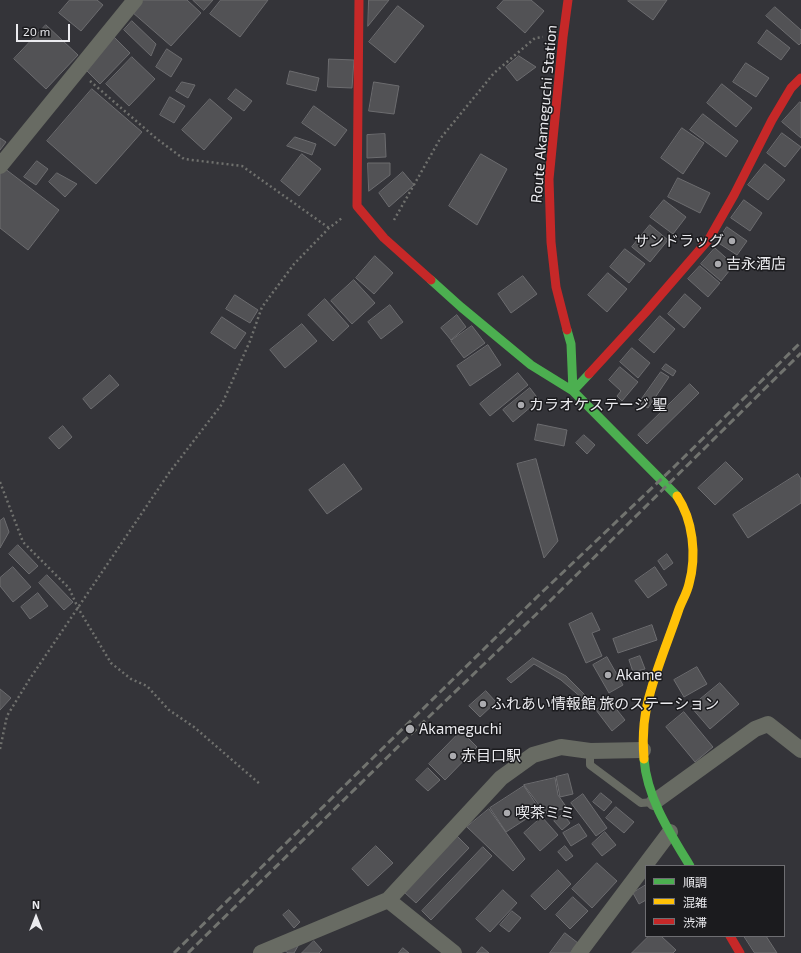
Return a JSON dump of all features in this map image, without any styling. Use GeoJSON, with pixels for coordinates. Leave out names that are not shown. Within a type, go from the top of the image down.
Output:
{"type":"FeatureCollection","features":[{"type":"Feature","properties":{"kind":"main road"},"geometry":{"type":"LineString","coordinates":[[359,0],[360,65],[357,139],[357,206],[384,238],[438,288],[531,365],[573,391],[675,492],[682,501],[690,520],[692,534],[691,577],[651,691],[645,723],[643,750],[647,778],[654,802],[689,865]]}},
{"type":"Feature","properties":{"kind":"main road","name":"Route Akameguchi Station"},"geometry":{"type":"LineString","coordinates":[[568,0],[563,37],[550,179],[551,242],[556,287],[571,344],[573,391]]}},
{"type":"Feature","properties":{"kind":"main road"},"geometry":{"type":"LineString","coordinates":[[573,391],[645,313],[708,239],[734,195],[772,120],[791,88],[801,78]]}},
{"type":"Feature","properties":{"kind":"main road"},"geometry":{"type":"LineString","coordinates":[[731,937],[740,953]]}},
{"type":"Feature","properties":{"kind":"street"},"geometry":{"type":"LineString","coordinates":[[0,166],[135,0]]}},
{"type":"Feature","properties":{"kind":"street"},"geometry":{"type":"LineString","coordinates":[[654,802],[755,729],[768,724],[801,750]]}},
{"type":"Feature","properties":{"kind":"street"},"geometry":{"type":"LineString","coordinates":[[260,953],[388,900],[500,778],[533,755],[561,747],[590,751],[643,750]]}},
{"type":"Feature","properties":{"kind":"street"},"geometry":{"type":"LineString","coordinates":[[645,865],[670,832]]}},
{"type":"Feature","properties":{"kind":"street"},"geometry":{"type":"LineString","coordinates":[[580,953],[645,866]]}},
{"type":"Feature","properties":{"kind":"street"},"geometry":{"type":"LineString","coordinates":[[388,900],[454,953]]}},
{"type":"Feature","properties":{"kind":"lane"},"geometry":{"type":"LineString","coordinates":[[590,751],[590,765],[641,803],[654,802]]}},
{"type":"Feature","properties":{"kind":"path"},"geometry":{"type":"LineString","coordinates":[[384,238],[440,139],[494,73],[535,38],[563,37]]}},
{"type":"Feature","properties":{"kind":"path"},"geometry":{"type":"LineString","coordinates":[[78,71],[157,139],[184,159],[242,166],[329,228]]}},
{"type":"Feature","properties":{"kind":"path"},"geometry":{"type":"LineString","coordinates":[[0,749],[7,716],[29,680],[169,473],[222,404],[250,341],[262,306],[294,264],[329,228],[357,206]]}},
{"type":"Feature","properties":{"kind":"path"},"geometry":{"type":"LineString","coordinates":[[0,482],[23,542],[69,588],[78,608],[111,663],[131,679],[147,686],[169,710],[194,727],[261,785]]}},
{"type":"Feature","properties":{"kind":"building"},"geometry":{"type":"Polygon","coordinates":[[[70,0],[97,0],[103,5],[81,31],[59,13],[70,0]]]}},
{"type":"Feature","properties":{"kind":"building"},"geometry":{"type":"Polygon","coordinates":[[[143,0],[187,0],[201,13],[171,46],[132,12],[143,0]]]}},
{"type":"Feature","properties":{"kind":"building"},"geometry":{"type":"Polygon","coordinates":[[[193,0],[213,0],[204,10],[193,0]]]}},
{"type":"Feature","properties":{"kind":"building"},"geometry":{"type":"Polygon","coordinates":[[[221,0],[268,0],[240,37],[210,14],[221,0]]]}},
{"type":"Feature","properties":{"kind":"building"},"geometry":{"type":"Polygon","coordinates":[[[369,0],[389,0],[368,26],[369,0]]]}},
{"type":"Feature","properties":{"kind":"building"},"geometry":{"type":"Polygon","coordinates":[[[504,0],[531,0],[544,11],[525,33],[497,8],[504,0]]]}},
{"type":"Feature","properties":{"kind":"building"},"geometry":{"type":"Polygon","coordinates":[[[667,0],[653,20],[628,1],[667,0]]]}},
{"type":"Feature","properties":{"kind":"building"},"geometry":{"type":"Polygon","coordinates":[[[398,6],[424,26],[395,63],[369,42],[398,6]]]}},
{"type":"Feature","properties":{"kind":"building"},"geometry":{"type":"Polygon","coordinates":[[[775,7],[801,30],[801,43],[799,45],[766,16],[775,7]]]}},
{"type":"Feature","properties":{"kind":"building"},"geometry":{"type":"Polygon","coordinates":[[[132,21],[156,44],[151,56],[124,30],[132,21]]]}},
{"type":"Feature","properties":{"kind":"building"},"geometry":{"type":"Polygon","coordinates":[[[46,25],[78,55],[46,89],[14,59],[46,25]]]}},
{"type":"Feature","properties":{"kind":"building"},"geometry":{"type":"Polygon","coordinates":[[[767,30],[790,48],[781,60],[758,43],[767,30]]]}},
{"type":"Feature","properties":{"kind":"building"},"geometry":{"type":"Polygon","coordinates":[[[113,36],[130,53],[100,84],[83,67],[113,36]]]}},
{"type":"Feature","properties":{"kind":"building"},"geometry":{"type":"Polygon","coordinates":[[[167,49],[182,59],[171,77],[156,67],[167,49]]]}},
{"type":"Feature","properties":{"kind":"building"},"geometry":{"type":"Polygon","coordinates":[[[519,56],[536,67],[517,81],[506,67],[519,56]]]}},
{"type":"Feature","properties":{"kind":"building"},"geometry":{"type":"Polygon","coordinates":[[[132,57],[155,79],[129,106],[106,84],[132,57]]]}},
{"type":"Feature","properties":{"kind":"building"},"geometry":{"type":"Polygon","coordinates":[[[329,59],[354,60],[352,88],[328,87],[329,59]]]}},
{"type":"Feature","properties":{"kind":"building"},"geometry":{"type":"Polygon","coordinates":[[[746,63],[769,78],[756,97],[733,82],[746,63]]]}},
{"type":"Feature","properties":{"kind":"building"},"geometry":{"type":"Polygon","coordinates":[[[290,71],[319,78],[316,91],[287,84],[290,71]]]}},
{"type":"Feature","properties":{"kind":"building"},"geometry":{"type":"Polygon","coordinates":[[[182,82],[195,85],[188,98],[176,91],[182,82]]]}},
{"type":"Feature","properties":{"kind":"building"},"geometry":{"type":"Polygon","coordinates":[[[374,82],[399,86],[394,114],[369,111],[374,82]]]}},
{"type":"Feature","properties":{"kind":"building"},"geometry":{"type":"Polygon","coordinates":[[[722,84],[752,108],[736,127],[707,103],[722,84]]]}},
{"type":"Feature","properties":{"kind":"building"},"geometry":{"type":"Polygon","coordinates":[[[92,89],[142,132],[96,184],[47,141],[92,89]]]}},
{"type":"Feature","properties":{"kind":"building"},"geometry":{"type":"Polygon","coordinates":[[[236,89],[252,101],[244,111],[228,99],[236,89]]]}},
{"type":"Feature","properties":{"kind":"building"},"geometry":{"type":"Polygon","coordinates":[[[170,97],[185,106],[174,123],[160,115],[170,97]]]}},
{"type":"Feature","properties":{"kind":"building"},"geometry":{"type":"Polygon","coordinates":[[[210,99],[232,118],[204,150],[182,130],[210,99]]]}},
{"type":"Feature","properties":{"kind":"building"},"geometry":{"type":"Polygon","coordinates":[[[800,102],[801,103],[801,138],[782,122],[800,102]]]}},
{"type":"Feature","properties":{"kind":"building"},"geometry":{"type":"Polygon","coordinates":[[[314,106],[347,130],[335,146],[302,123],[314,106]]]}},
{"type":"Feature","properties":{"kind":"building"},"geometry":{"type":"Polygon","coordinates":[[[703,114],[738,141],[726,157],[690,130],[703,114]]]}},
{"type":"Feature","properties":{"kind":"building"},"geometry":{"type":"Polygon","coordinates":[[[682,128],[704,143],[683,174],[661,158],[682,128]]]}},
{"type":"Feature","properties":{"kind":"building"},"geometry":{"type":"Polygon","coordinates":[[[782,133],[801,147],[785,167],[767,153],[782,133]]]}},
{"type":"Feature","properties":{"kind":"building"},"geometry":{"type":"Polygon","coordinates":[[[385,134],[386,157],[367,158],[367,135],[385,134]]]}},
{"type":"Feature","properties":{"kind":"building"},"geometry":{"type":"Polygon","coordinates":[[[295,137],[316,144],[312,155],[287,146],[295,137]]]}},
{"type":"Feature","properties":{"kind":"building"},"geometry":{"type":"Polygon","coordinates":[[[0,138],[6,142],[0,150],[0,138]]]}},
{"type":"Feature","properties":{"kind":"building"},"geometry":{"type":"Polygon","coordinates":[[[302,154],[321,169],[299,196],[281,181],[302,154]]]}},
{"type":"Feature","properties":{"kind":"building"},"geometry":{"type":"Polygon","coordinates":[[[481,154],[507,169],[477,225],[449,206],[481,154]]]}},
{"type":"Feature","properties":{"kind":"building"},"geometry":{"type":"Polygon","coordinates":[[[37,161],[48,169],[36,185],[24,177],[37,161]]]}},
{"type":"Feature","properties":{"kind":"building"},"geometry":{"type":"Polygon","coordinates":[[[368,163],[390,163],[390,175],[369,191],[368,163]]]}},
{"type":"Feature","properties":{"kind":"building"},"geometry":{"type":"Polygon","coordinates":[[[765,164],[785,180],[768,200],[748,185],[765,164]]]}},
{"type":"Feature","properties":{"kind":"building"},"geometry":{"type":"Polygon","coordinates":[[[4,168],[59,210],[28,250],[0,228],[0,174],[4,168]]]}},
{"type":"Feature","properties":{"kind":"building"},"geometry":{"type":"Polygon","coordinates":[[[403,172],[414,185],[389,207],[379,193],[403,172]]]}},
{"type":"Feature","properties":{"kind":"building"},"geometry":{"type":"Polygon","coordinates":[[[57,173],[77,184],[65,197],[49,182],[57,173]]]}},
{"type":"Feature","properties":{"kind":"building"},"geometry":{"type":"Polygon","coordinates":[[[678,178],[710,193],[700,213],[668,197],[678,178]]]}},
{"type":"Feature","properties":{"kind":"building"},"geometry":{"type":"Polygon","coordinates":[[[664,200],[686,217],[673,234],[650,217],[664,200]]]}},
{"type":"Feature","properties":{"kind":"building"},"geometry":{"type":"Polygon","coordinates":[[[744,200],[762,213],[750,231],[731,218],[744,200]]]}},
{"type":"Feature","properties":{"kind":"building"},"geometry":{"type":"Polygon","coordinates":[[[650,225],[668,240],[650,262],[632,247],[650,225]]]}},
{"type":"Feature","properties":{"kind":"building","name":"サンドラッグ"},"geometry":{"type":"Polygon","coordinates":[[[727,227],[747,241],[737,255],[717,242],[727,227]]]}},
{"type":"Feature","properties":{"kind":"building","name":"吉永酒店"},"geometry":{"type":"Polygon","coordinates":[[[715,248],[734,265],[721,281],[701,264],[715,248]]]}},
{"type":"Feature","properties":{"kind":"building"},"geometry":{"type":"Polygon","coordinates":[[[625,249],[645,264],[629,283],[610,267],[625,249]]]}},
{"type":"Feature","properties":{"kind":"building"},"geometry":{"type":"Polygon","coordinates":[[[375,256],[393,273],[374,294],[356,278],[375,256]]]}},
{"type":"Feature","properties":{"kind":"building"},"geometry":{"type":"Polygon","coordinates":[[[700,266],[720,283],[708,297],[688,279],[700,266]]]}},
{"type":"Feature","properties":{"kind":"building"},"geometry":{"type":"Polygon","coordinates":[[[608,273],[627,289],[607,312],[588,295],[608,273]]]}},
{"type":"Feature","properties":{"kind":"building"},"geometry":{"type":"Polygon","coordinates":[[[523,276],[537,294],[511,313],[498,294],[523,276]]]}},
{"type":"Feature","properties":{"kind":"building"},"geometry":{"type":"Polygon","coordinates":[[[354,280],[375,303],[352,324],[331,301],[354,280]]]}},
{"type":"Feature","properties":{"kind":"building"},"geometry":{"type":"Polygon","coordinates":[[[685,294],[701,308],[684,328],[668,314],[685,294]]]}},
{"type":"Feature","properties":{"kind":"building"},"geometry":{"type":"Polygon","coordinates":[[[235,295],[258,310],[250,323],[226,309],[235,295]]]}},
{"type":"Feature","properties":{"kind":"building"},"geometry":{"type":"Polygon","coordinates":[[[325,299],[349,326],[333,341],[308,315],[325,299]]]}},
{"type":"Feature","properties":{"kind":"building"},"geometry":{"type":"Polygon","coordinates":[[[390,305],[403,322],[381,339],[368,322],[390,305]]]}},
{"type":"Feature","properties":{"kind":"building"},"geometry":{"type":"Polygon","coordinates":[[[457,315],[466,327],[451,340],[441,328],[457,315]]]}},
{"type":"Feature","properties":{"kind":"building"},"geometry":{"type":"Polygon","coordinates":[[[660,316],[675,329],[654,353],[639,340],[660,316]]]}},
{"type":"Feature","properties":{"kind":"building"},"geometry":{"type":"Polygon","coordinates":[[[222,317],[246,333],[235,349],[211,333],[222,317]]]}},
{"type":"Feature","properties":{"kind":"building"},"geometry":{"type":"Polygon","coordinates":[[[302,324],[317,341],[285,368],[270,350],[302,324]]]}},
{"type":"Feature","properties":{"kind":"building"},"geometry":{"type":"Polygon","coordinates":[[[472,326],[485,343],[464,358],[451,341],[472,326]]]}},
{"type":"Feature","properties":{"kind":"building"},"geometry":{"type":"Polygon","coordinates":[[[488,345],[501,365],[470,386],[457,366],[488,345]]]}},
{"type":"Feature","properties":{"kind":"building"},"geometry":{"type":"Polygon","coordinates":[[[632,348],[650,363],[638,378],[620,362],[632,348]]]}},
{"type":"Feature","properties":{"kind":"building"},"geometry":{"type":"Polygon","coordinates":[[[666,364],[676,371],[673,376],[662,369],[666,364]]]}},
{"type":"Feature","properties":{"kind":"building"},"geometry":{"type":"Polygon","coordinates":[[[620,367],[638,382],[622,401],[617,396],[621,391],[609,380],[620,367]]]}},
{"type":"Feature","properties":{"kind":"building"},"geometry":{"type":"Polygon","coordinates":[[[661,372],[669,377],[648,408],[639,403],[661,372]]]}},
{"type":"Feature","properties":{"kind":"building"},"geometry":{"type":"Polygon","coordinates":[[[518,373],[528,385],[490,416],[480,404],[518,373]]]}},
{"type":"Feature","properties":{"kind":"building"},"geometry":{"type":"Polygon","coordinates":[[[110,375],[119,385],[91,409],[83,399],[110,375]]]}},
{"type":"Feature","properties":{"kind":"building"},"geometry":{"type":"Polygon","coordinates":[[[690,384],[699,393],[647,444],[638,435],[690,384]]]}},
{"type":"Feature","properties":{"kind":"building","name":"カラオケステージ 聖"},"geometry":{"type":"Polygon","coordinates":[[[530,388],[539,400],[513,422],[503,410],[530,388]]]}},
{"type":"Feature","properties":{"kind":"building"},"geometry":{"type":"Polygon","coordinates":[[[538,424],[567,430],[564,446],[535,440],[538,424]]]}},
{"type":"Feature","properties":{"kind":"building"},"geometry":{"type":"Polygon","coordinates":[[[63,426],[72,437],[59,449],[49,438],[63,426]]]}},
{"type":"Feature","properties":{"kind":"building"},"geometry":{"type":"Polygon","coordinates":[[[584,435],[595,445],[587,454],[576,443],[584,435]]]}},
{"type":"Feature","properties":{"kind":"building"},"geometry":{"type":"Polygon","coordinates":[[[536,459],[558,541],[544,558],[517,464],[536,459]]]}},
{"type":"Feature","properties":{"kind":"building"},"geometry":{"type":"Polygon","coordinates":[[[726,462],[743,479],[715,505],[698,488],[726,462]]]}},
{"type":"Feature","properties":{"kind":"building"},"geometry":{"type":"Polygon","coordinates":[[[344,464],[362,489],[327,514],[309,490],[344,464]]]}},
{"type":"Feature","properties":{"kind":"building"},"geometry":{"type":"Polygon","coordinates":[[[798,474],[801,479],[801,503],[748,538],[733,515],[798,474]]]}},
{"type":"Feature","properties":{"kind":"building"},"geometry":{"type":"Polygon","coordinates":[[[4,518],[9,532],[0,548],[0,521],[4,518]]]}},
{"type":"Feature","properties":{"kind":"building"},"geometry":{"type":"Polygon","coordinates":[[[18,545],[38,566],[29,574],[9,554],[18,545]]]}},
{"type":"Feature","properties":{"kind":"building"},"geometry":{"type":"Polygon","coordinates":[[[667,554],[673,563],[664,570],[658,561],[667,554]]]}},
{"type":"Feature","properties":{"kind":"building"},"geometry":{"type":"Polygon","coordinates":[[[13,567],[31,587],[13,602],[0,586],[0,578],[13,567]]]}},
{"type":"Feature","properties":{"kind":"building"},"geometry":{"type":"Polygon","coordinates":[[[655,567],[667,585],[648,598],[635,581],[655,567]]]}},
{"type":"Feature","properties":{"kind":"building"},"geometry":{"type":"Polygon","coordinates":[[[47,575],[73,602],[64,610],[39,583],[47,575]]]}},
{"type":"Feature","properties":{"kind":"building"},"geometry":{"type":"Polygon","coordinates":[[[38,593],[48,606],[30,619],[21,607],[38,593]]]}},
{"type":"Feature","properties":{"kind":"building"},"geometry":{"type":"Polygon","coordinates":[[[592,613],[600,630],[592,633],[602,656],[586,663],[569,624],[592,613]]]}},
{"type":"Feature","properties":{"kind":"building"},"geometry":{"type":"Polygon","coordinates":[[[652,625],[657,640],[618,653],[613,639],[652,625]]]}},
{"type":"Feature","properties":{"kind":"building"},"geometry":{"type":"Polygon","coordinates":[[[640,656],[645,669],[633,672],[629,660],[640,656]]]}},
{"type":"Feature","properties":{"kind":"building","name":"Akame"},"geometry":{"type":"Polygon","coordinates":[[[607,657],[623,685],[609,693],[593,665],[607,657]]]}},
{"type":"Feature","properties":{"kind":"building"},"geometry":{"type":"Polygon","coordinates":[[[533,658],[566,676],[593,703],[590,705],[561,680],[534,664],[511,683],[507,679],[533,658]]]}},
{"type":"Feature","properties":{"kind":"building"},"geometry":{"type":"Polygon","coordinates":[[[697,667],[707,684],[684,697],[674,680],[697,667]]]}},
{"type":"Feature","properties":{"kind":"building"},"geometry":{"type":"Polygon","coordinates":[[[720,683],[739,704],[710,729],[691,707],[720,683]]]}},
{"type":"Feature","properties":{"kind":"building"},"geometry":{"type":"Polygon","coordinates":[[[0,689],[11,698],[0,710],[0,689]]]}},
{"type":"Feature","properties":{"kind":"building","name":"ふれあい情報館 旅のステーション"},"geometry":{"type":"Polygon","coordinates":[[[486,691],[496,702],[480,717],[469,706],[486,691]]]}},
{"type":"Feature","properties":{"kind":"building"},"geometry":{"type":"Polygon","coordinates":[[[610,701],[625,720],[612,731],[596,710],[610,701]]]}},
{"type":"Feature","properties":{"kind":"building"},"geometry":{"type":"Polygon","coordinates":[[[684,712],[713,747],[695,762],[666,727],[684,712]]]}},
{"type":"Feature","properties":{"kind":"building","name":"赤目口駅"},"geometry":{"type":"Polygon","coordinates":[[[461,731],[477,747],[445,780],[429,764],[461,731]]]}},
{"type":"Feature","properties":{"kind":"building"},"geometry":{"type":"Polygon","coordinates":[[[428,768],[440,780],[428,791],[416,780],[428,768]]]}},
{"type":"Feature","properties":{"kind":"building"},"geometry":{"type":"Polygon","coordinates":[[[568,774],[573,794],[560,797],[556,777],[568,774]]]}},
{"type":"Feature","properties":{"kind":"building"},"geometry":{"type":"Polygon","coordinates":[[[555,778],[558,795],[567,808],[545,813],[524,785],[555,778]]]}},
{"type":"Feature","properties":{"kind":"building"},"geometry":{"type":"Polygon","coordinates":[[[524,786],[540,810],[506,832],[490,808],[524,786]]]}},
{"type":"Feature","properties":{"kind":"building"},"geometry":{"type":"Polygon","coordinates":[[[601,793],[612,802],[604,811],[593,802],[601,793]]]}},
{"type":"Feature","properties":{"kind":"building"},"geometry":{"type":"Polygon","coordinates":[[[583,794],[607,828],[596,836],[571,803],[583,794]]]}},
{"type":"Feature","properties":{"kind":"building"},"geometry":{"type":"Polygon","coordinates":[[[616,807],[634,822],[624,833],[606,818],[616,807]]]}},
{"type":"Feature","properties":{"kind":"building"},"geometry":{"type":"Polygon","coordinates":[[[489,809],[525,859],[513,871],[467,827],[489,809]]]}},
{"type":"Feature","properties":{"kind":"building"},"geometry":{"type":"Polygon","coordinates":[[[563,814],[570,823],[562,830],[554,821],[563,814]]]}},
{"type":"Feature","properties":{"kind":"building"},"geometry":{"type":"Polygon","coordinates":[[[542,817],[558,835],[540,851],[524,833],[542,817]]]}},
{"type":"Feature","properties":{"kind":"building"},"geometry":{"type":"Polygon","coordinates":[[[579,824],[587,836],[571,846],[563,833],[579,824]]]}},
{"type":"Feature","properties":{"kind":"building"},"geometry":{"type":"Polygon","coordinates":[[[605,832],[616,845],[602,856],[592,844],[605,832]]]}},
{"type":"Feature","properties":{"kind":"building"},"geometry":{"type":"Polygon","coordinates":[[[457,836],[469,848],[416,903],[404,892],[457,836]]]}},
{"type":"Feature","properties":{"kind":"building"},"geometry":{"type":"Polygon","coordinates":[[[376,846],[393,863],[368,886],[352,869],[376,846]]]}},
{"type":"Feature","properties":{"kind":"building"},"geometry":{"type":"Polygon","coordinates":[[[565,846],[573,856],[566,861],[558,852],[565,846]]]}},
{"type":"Feature","properties":{"kind":"building"},"geometry":{"type":"Polygon","coordinates":[[[483,847],[492,856],[431,920],[422,911],[483,847]]]}},
{"type":"Feature","properties":{"kind":"building"},"geometry":{"type":"Polygon","coordinates":[[[597,863],[617,881],[592,908],[572,889],[597,863]]]}},
{"type":"Feature","properties":{"kind":"building"},"geometry":{"type":"Polygon","coordinates":[[[558,870],[571,884],[545,910],[531,896],[558,870]]]}},
{"type":"Feature","properties":{"kind":"building"},"geometry":{"type":"Polygon","coordinates":[[[645,886],[645,901],[639,904],[633,893],[645,886]]]}},
{"type":"Feature","properties":{"kind":"building"},"geometry":{"type":"Polygon","coordinates":[[[503,890],[517,903],[490,932],[476,919],[503,890]]]}},
{"type":"Feature","properties":{"kind":"building"},"geometry":{"type":"Polygon","coordinates":[[[573,897],[588,911],[570,929],[556,915],[573,897]]]}},
{"type":"Feature","properties":{"kind":"building"},"geometry":{"type":"Polygon","coordinates":[[[289,910],[300,922],[294,928],[283,915],[289,910]]]}},
{"type":"Feature","properties":{"kind":"building"},"geometry":{"type":"Polygon","coordinates":[[[512,911],[521,918],[509,932],[500,925],[512,911]]]}},
{"type":"Feature","properties":{"kind":"building"},"geometry":{"type":"Polygon","coordinates":[[[565,933],[578,943],[570,953],[550,953],[565,933]]]}},
{"type":"Feature","properties":{"kind":"building"},"geometry":{"type":"Polygon","coordinates":[[[648,937],[662,937],[676,950],[673,953],[632,953],[648,937]]]}},
{"type":"Feature","properties":{"kind":"building"},"geometry":{"type":"Polygon","coordinates":[[[745,937],[767,937],[777,953],[755,953],[745,937]]]}},
{"type":"Feature","properties":{"kind":"building"},"geometry":{"type":"Polygon","coordinates":[[[314,941],[322,950],[319,953],[302,953],[314,941]]]}},
{"type":"Feature","properties":{"kind":"building"},"geometry":{"type":"Polygon","coordinates":[[[298,946],[294,953],[288,953],[284,950],[298,946]]]}},
{"type":"Feature","properties":{"kind":"building"},"geometry":{"type":"Polygon","coordinates":[[[482,947],[489,953],[477,953],[482,947]]]}},
{"type":"Feature","properties":{"kind":"building"},"geometry":{"type":"Polygon","coordinates":[[[403,948],[409,953],[399,953],[403,948]]]}},
{"type":"Feature","properties":{"kind":"railway"},"geometry":{"type":"LineString","coordinates":[[174,953],[538,596],[673,468],[801,342]]}},
{"type":"Feature","properties":{"kind":"railway"},"geometry":{"type":"LineString","coordinates":[[188,953],[413,732],[548,603],[801,353]]}},
{"type":"Feature","properties":{"kind":"traffic: fast"},"geometry":{"type":"LineString","coordinates":[[431,280],[531,365],[573,391],[589,374]]}},
{"type":"Feature","properties":{"kind":"traffic: fast"},"geometry":{"type":"LineString","coordinates":[[567,330],[571,344],[573,391],[677,496]]}},
{"type":"Feature","properties":{"kind":"traffic: fast"},"geometry":{"type":"LineString","coordinates":[[644,759],[646,773],[655,801],[667,828],[689,865]]}},
{"type":"Feature","properties":{"kind":"traffic: slow"},"geometry":{"type":"LineString","coordinates":[[644,759],[644,724],[649,698],[661,659],[687,591],[693,561],[690,527],[687,516],[677,496]]}},
{"type":"Feature","properties":{"kind":"traffic: jam"},"geometry":{"type":"LineString","coordinates":[[359,0],[357,206],[384,238],[431,280]]}},
{"type":"Feature","properties":{"kind":"traffic: jam"},"geometry":{"type":"LineString","coordinates":[[567,330],[556,287],[551,242],[549,179],[568,0]]}},
{"type":"Feature","properties":{"kind":"traffic: jam"},"geometry":{"type":"LineString","coordinates":[[589,374],[645,313],[709,239],[734,195],[772,120],[791,88],[801,78]]}},
{"type":"Feature","properties":{"kind":"traffic: jam"},"geometry":{"type":"LineString","coordinates":[[731,937],[740,953]]}},
{"type":"Feature","properties":{"kind":"place","name":"サンドラッグ"},"geometry":{"type":"Point","coordinates":[732,241]}},
{"type":"Feature","properties":{"kind":"place","name":"吉永酒店"},"geometry":{"type":"Point","coordinates":[718,264]}},
{"type":"Feature","properties":{"kind":"place","name":"カラオケステージ 聖"},"geometry":{"type":"Point","coordinates":[521,405]}},
{"type":"Feature","properties":{"kind":"place","name":"Akame"},"geometry":{"type":"Point","coordinates":[608,675]}},
{"type":"Feature","properties":{"kind":"place","name":"ふれあい情報館 旅のステーション"},"geometry":{"type":"Point","coordinates":[483,704]}},
{"type":"Feature","properties":{"kind":"place","name":"Akameguchi"},"geometry":{"type":"Point","coordinates":[410,729]}},
{"type":"Feature","properties":{"kind":"place","name":"赤目口駅"},"geometry":{"type":"Point","coordinates":[453,756]}},
{"type":"Feature","properties":{"kind":"place","name":"喫茶ミミ"},"geometry":{"type":"Point","coordinates":[507,813]}}]}
